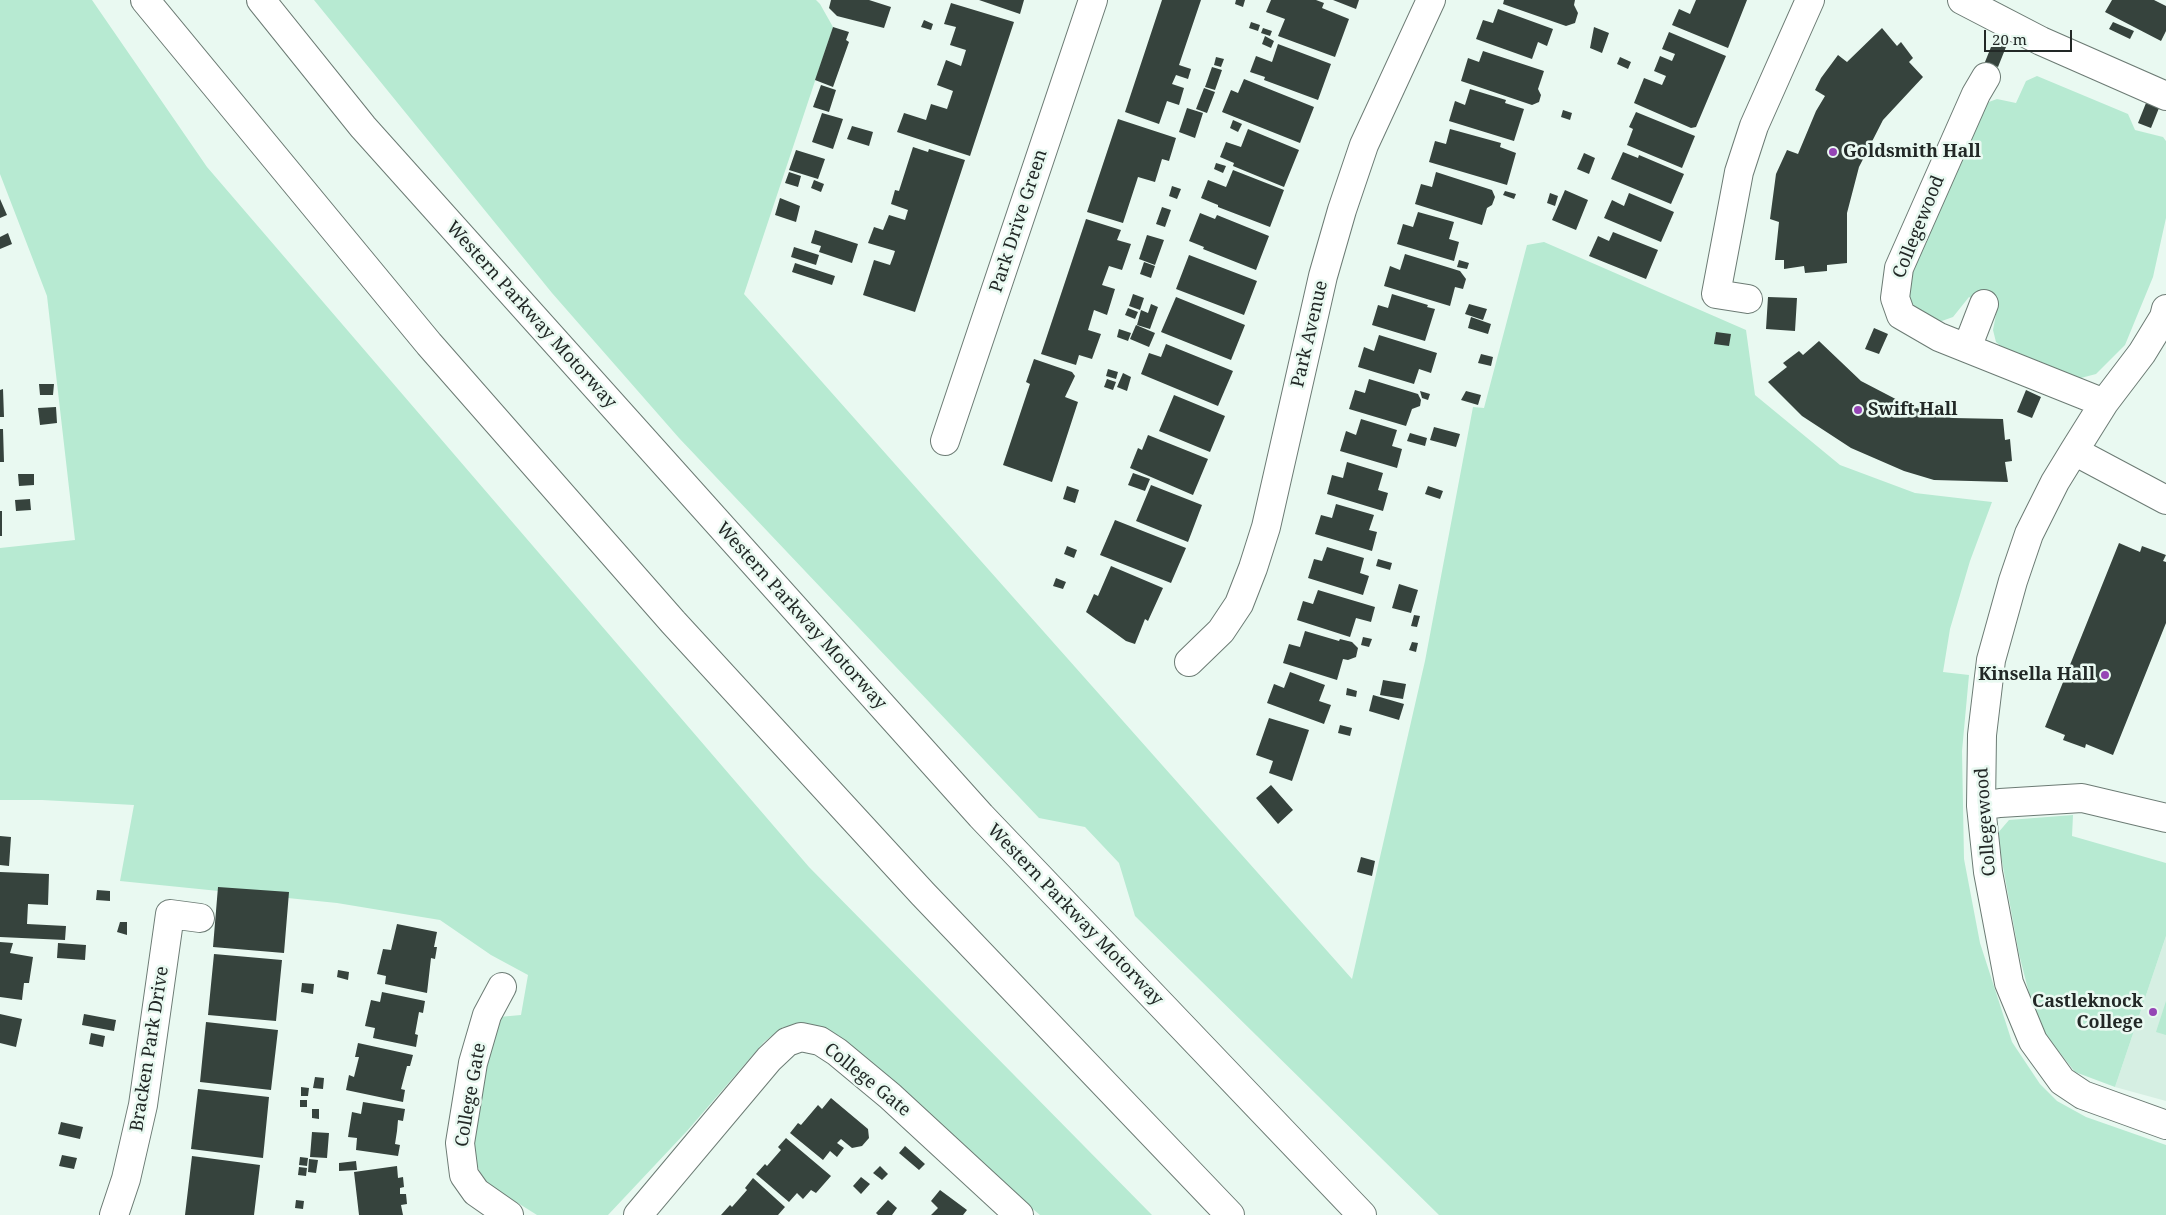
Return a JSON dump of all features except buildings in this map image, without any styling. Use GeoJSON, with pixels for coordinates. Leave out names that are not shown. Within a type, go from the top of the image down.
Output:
{"type":"FeatureCollection","features":[{"type":"Feature","properties":{"kind":"main road"},"geometry":{"type":"LineString","coordinates":[[145,0],[429,344],[673,622],[923,894],[1230,1215]]}},
{"type":"Feature","properties":{"kind":"main road","name":"Western Parkway Motorway"},"geometry":{"type":"LineString","coordinates":[[261,0],[363,127],[974,809],[1362,1215]]}},
{"type":"Feature","properties":{"kind":"main road","name":"Park Drive Green"},"geometry":{"type":"LineString","coordinates":[[946,441],[1093,0]]}},
{"type":"Feature","properties":{"kind":"main road","name":"Park Avenue"},"geometry":{"type":"LineString","coordinates":[[1189,662],[1221,631],[1235,611],[1252,568],[1266,527],[1319,294],[1342,210],[1371,128],[1430,0]]}},
{"type":"Feature","properties":{"kind":"main road"},"geometry":{"type":"LineString","coordinates":[[1748,299],[1716,294],[1738,172],[1754,126],[1810,0]]}},
{"type":"Feature","properties":{"kind":"main road"},"geometry":{"type":"LineString","coordinates":[[1962,0],[2041,41],[2166,96]]}},
{"type":"Feature","properties":{"kind":"main road","name":"Collegewood"},"geometry":{"type":"LineString","coordinates":[[1986,76],[1976,94],[1899,268],[1895,286],[1895,298],[1901,315],[1913,324],[1967,348],[2104,403]]}},
{"type":"Feature","properties":{"kind":"main road"},"geometry":{"type":"LineString","coordinates":[[1967,348],[1984,304]]}},
{"type":"Feature","properties":{"kind":"main road","name":"Collegewood"},"geometry":{"type":"LineString","coordinates":[[2166,309],[2164,317],[2142,353],[2104,403],[2074,451],[2029,534],[2013,581],[1991,660],[1982,735],[1981,806],[1988,872],[2009,983],[2033,1041],[2062,1081],[2083,1095],[2166,1125]]}},
{"type":"Feature","properties":{"kind":"main road"},"geometry":{"type":"LineString","coordinates":[[2074,451],[2166,500]]}},
{"type":"Feature","properties":{"kind":"main road"},"geometry":{"type":"LineString","coordinates":[[1981,806],[2082,798],[2166,818]]}},
{"type":"Feature","properties":{"kind":"main road","name":"Bracken Park Drive"},"geometry":{"type":"LineString","coordinates":[[119,1213],[143,1105],[170,914],[200,918]]}},
{"type":"Feature","properties":{"kind":"main road","name":"College Gate"},"geometry":{"type":"LineString","coordinates":[[502,987],[486,1015],[473,1063],[465,1104],[460,1155],[464,1174],[476,1192],[510,1215]]}},
{"type":"Feature","properties":{"kind":"main road","name":"College Gate"},"geometry":{"type":"LineString","coordinates":[[638,1215],[769,1059],[787,1042],[800,1037],[820,1041],[837,1052],[890,1096],[1019,1215]]}},
{"type":"Feature","properties":{"kind":"shaded area","name":"Castleknock College"},"geometry":{"type":"Polygon","coordinates":[[[2166,936],[2166,1101],[2115,1087],[2166,936]]]}},
{"type":"Feature","properties":{"kind":"green space"},"geometry":{"type":"Polygon","coordinates":[[[0,0],[92,0],[207,167],[809,867],[1152,1215],[1040,1215],[873,1075],[815,1053],[783,1027],[764,1042],[687,1131],[608,1215],[537,1215],[486,1183],[474,1160],[472,1127],[484,1060],[499,1017],[521,1015],[528,975],[491,955],[440,920],[337,903],[120,881],[134,805],[42,800],[0,800],[0,548],[75,540],[47,296],[0,174],[0,0]]]}},
{"type":"Feature","properties":{"kind":"green space"},"geometry":{"type":"Polygon","coordinates":[[[314,0],[816,0],[833,27],[744,294],[1352,979],[1425,661],[1473,407],[1484,408],[1527,245],[1544,242],[1746,330],[1755,395],[1840,465],[1915,493],[1992,502],[1970,561],[1950,629],[1943,672],[1969,675],[1962,751],[1964,859],[1980,943],[2012,1042],[2040,1084],[2057,1101],[2086,1117],[2166,1145],[2166,1215],[1439,1215],[1135,916],[1119,863],[1085,827],[1039,818],[679,438],[552,293],[314,0]]]}},
{"type":"Feature","properties":{"kind":"green space"},"geometry":{"type":"Polygon","coordinates":[[[2037,76],[2128,114],[2135,130],[2163,137],[2166,141],[2166,218],[2153,277],[2125,345],[2096,374],[2077,379],[2006,351],[1996,342],[1993,330],[1997,309],[1969,297],[1953,317],[1939,322],[1912,306],[1908,296],[1907,285],[1986,103],[1997,99],[2016,103],[2026,81],[2037,76]]]}},
{"type":"Feature","properties":{"kind":"green space"},"geometry":{"type":"Polygon","coordinates":[[[2073,815],[2072,836],[2166,863],[2166,936],[2115,1087],[2075,1072],[2045,1034],[2031,1001],[2019,954],[1997,834],[2009,820],[2073,815]]]}},
{"type":"Feature","properties":{"kind":"green space"},"geometry":{"type":"Polygon","coordinates":[[[2166,1001],[2166,1035],[2156,1032],[2166,1001]]]}},
{"type":"Feature","properties":{"kind":"place","name":"Goldsmith Hall"},"geometry":{"type":"Point","coordinates":[1833,152]}},
{"type":"Feature","properties":{"kind":"place","name":"Swift Hall"},"geometry":{"type":"Point","coordinates":[1858,410]}},
{"type":"Feature","properties":{"kind":"place","name":"Kinsella Hall"},"geometry":{"type":"Point","coordinates":[2105,675]}},
{"type":"Feature","properties":{"kind":"place","name":"Castleknock College"},"geometry":{"type":"Point","coordinates":[2153,1012]}}]}
